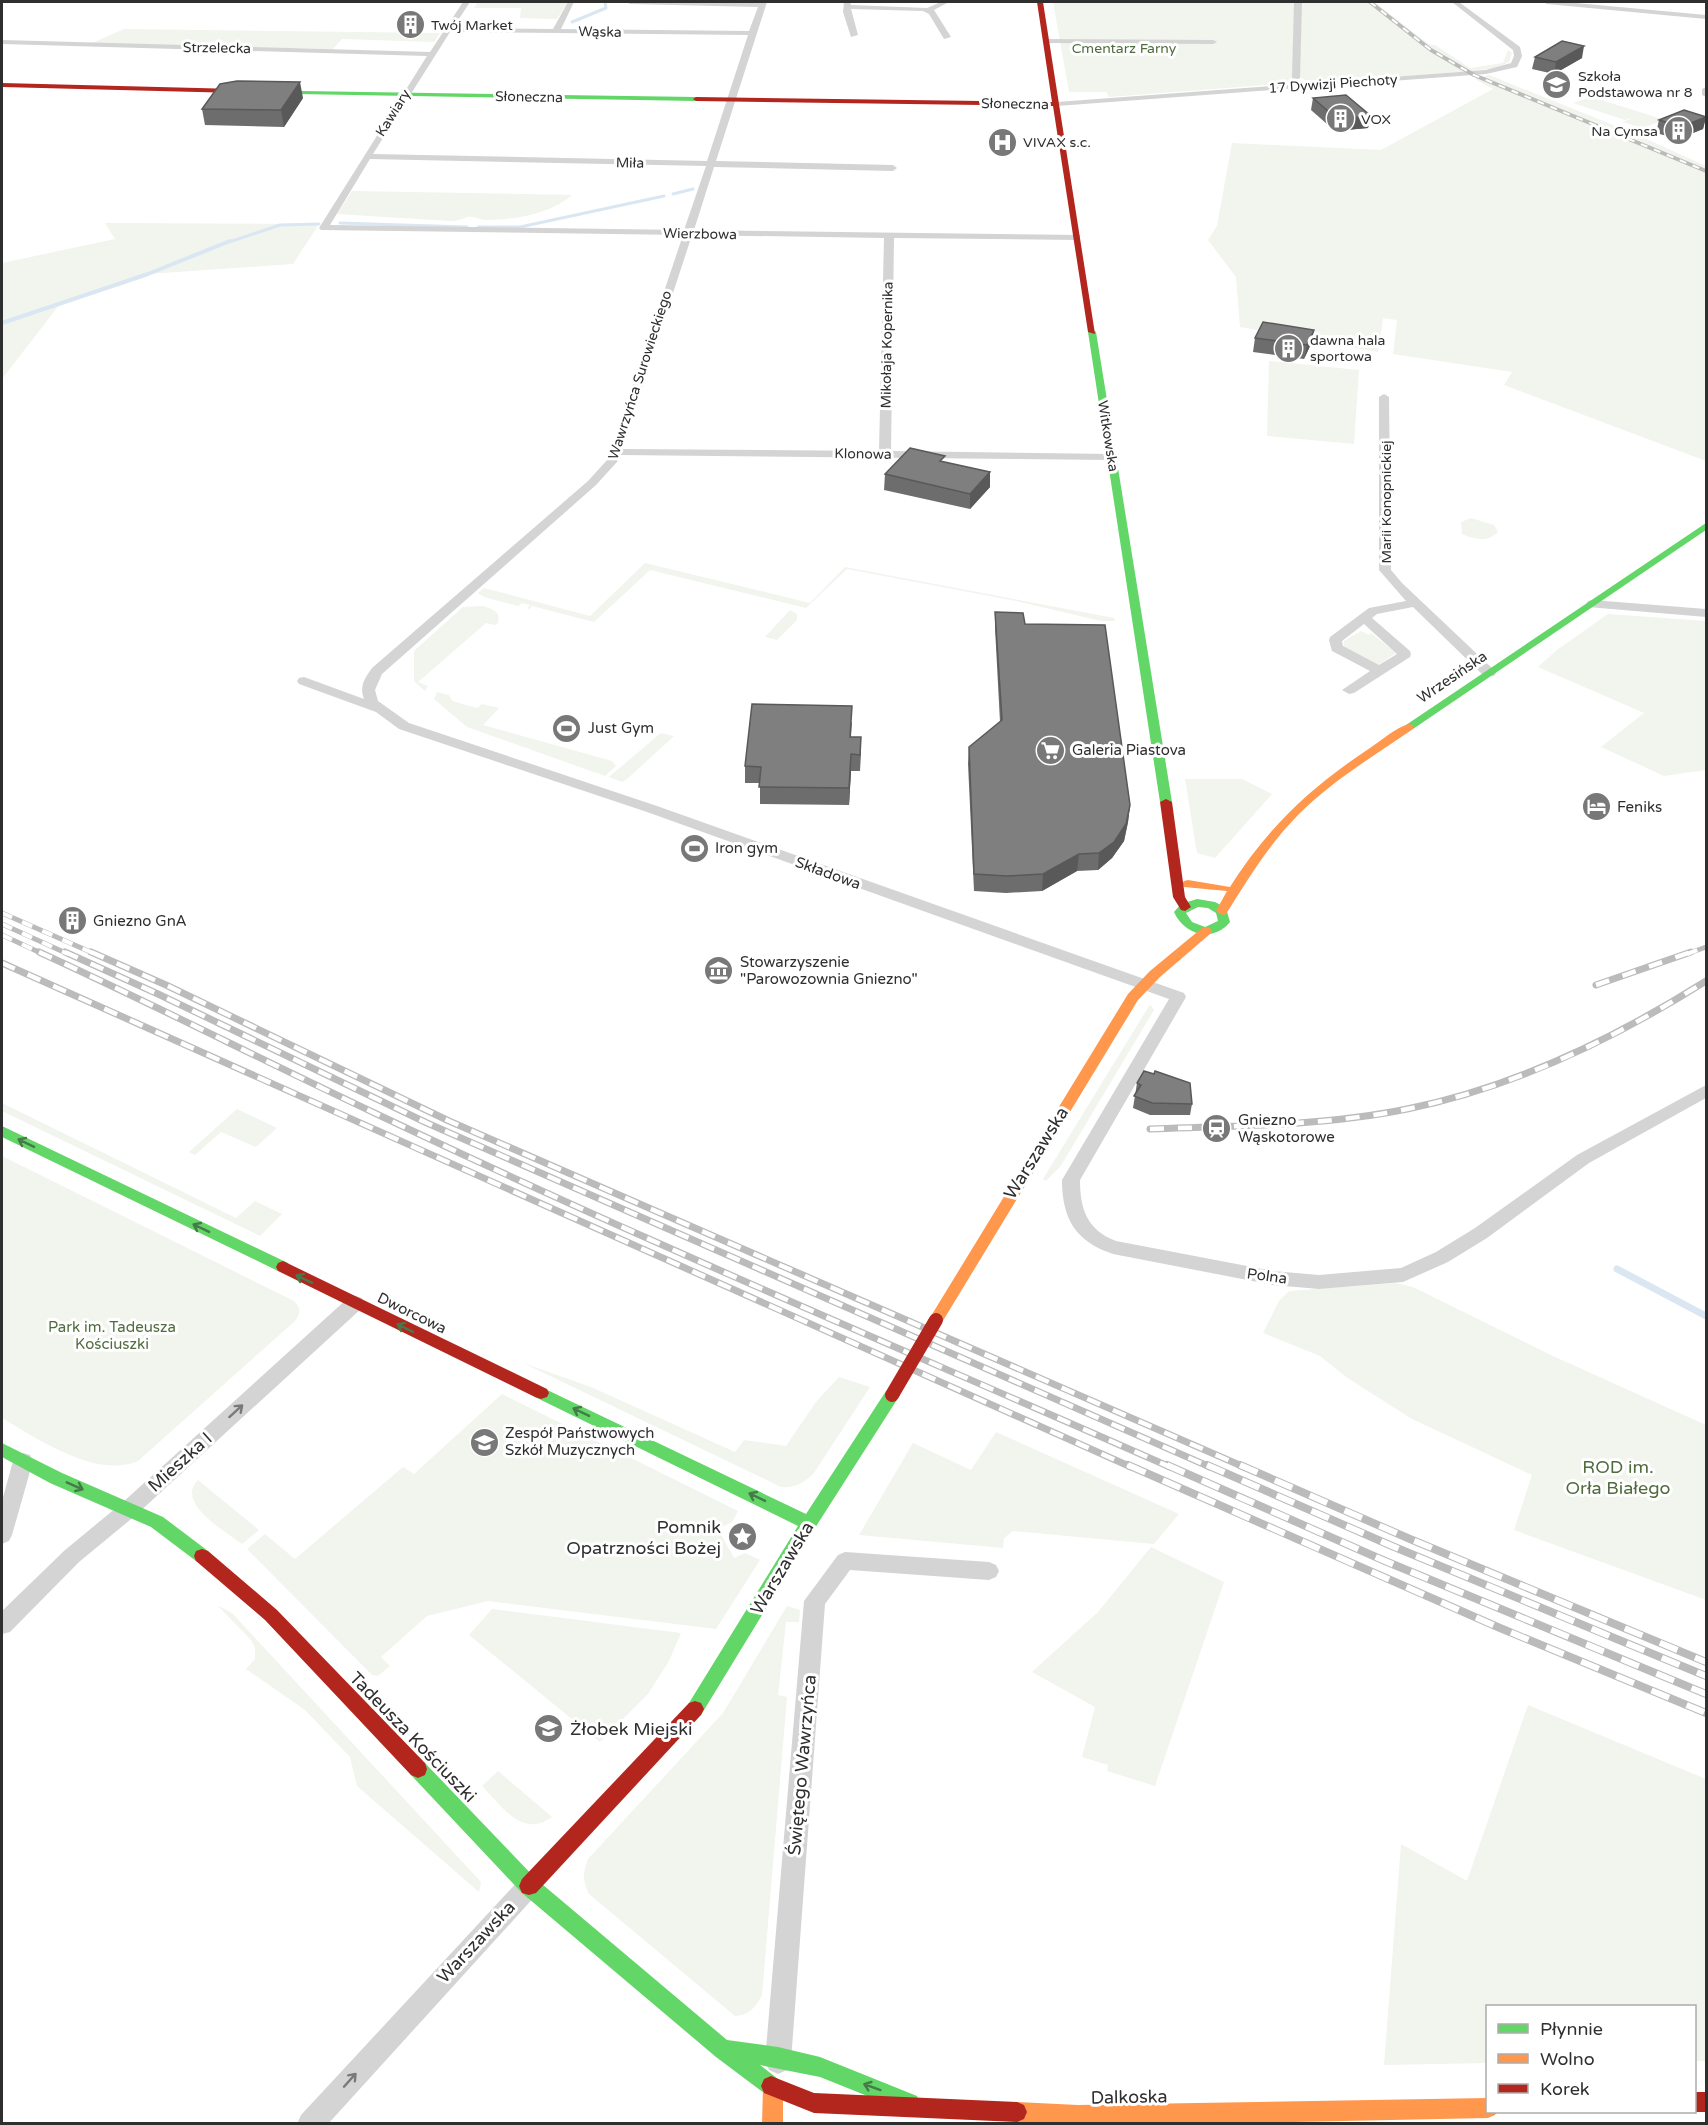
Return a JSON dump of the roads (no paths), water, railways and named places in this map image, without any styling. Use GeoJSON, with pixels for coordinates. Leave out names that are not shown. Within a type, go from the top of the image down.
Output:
{"type":"FeatureCollection","features":[{"type":"Feature","properties":{"kind":"street","name":"Kawiary"},"geometry":{"type":"LineString","coordinates":[[324,228],[405,95],[466,2]]}},
{"type":"Feature","properties":{"kind":"street"},"geometry":{"type":"LineString","coordinates":[[556,31],[571,2]]}},
{"type":"Feature","properties":{"kind":"street"},"geometry":{"type":"LineString","coordinates":[[630,2],[763,3]]}},
{"type":"Feature","properties":{"kind":"street"},"geometry":{"type":"LineString","coordinates":[[928,10],[946,2]]}},
{"type":"Feature","properties":{"kind":"street","name":"Witkowska"},"geometry":{"type":"LineString","coordinates":[[1040,2],[1177,870],[1179,897],[1185,906],[1180,912],[1180,920],[1186,926]]}},
{"type":"Feature","properties":{"kind":"street"},"geometry":{"type":"LineString","coordinates":[[1296,78],[1298,2]]}},
{"type":"Feature","properties":{"kind":"street","name":"17 Dywizji Piechoty"},"geometry":{"type":"LineString","coordinates":[[1057,104],[1478,73],[1514,65],[1518,56],[1517,50],[1455,2]]}},
{"type":"Feature","properties":{"kind":"street"},"geometry":{"type":"LineString","coordinates":[[1547,2],[1628,5],[1707,17]]}},
{"type":"Feature","properties":{"kind":"street","name":"Wawrzyńca Surowieckiego"},"geometry":{"type":"LineString","coordinates":[[368,686],[393,657],[605,472],[613,460],[763,3]]}},
{"type":"Feature","properties":{"kind":"street"},"geometry":{"type":"LineString","coordinates":[[854,35],[847,4],[894,5],[928,10],[932,12],[947,37]]}},
{"type":"Feature","properties":{"kind":"street","name":"Wąska"},"geometry":{"type":"LineString","coordinates":[[449,30],[752,33]]}},
{"type":"Feature","properties":{"kind":"street"},"geometry":{"type":"LineString","coordinates":[[1047,41],[1213,42]]}},
{"type":"Feature","properties":{"kind":"street","name":"Strzelecka"},"geometry":{"type":"LineString","coordinates":[[2,42],[433,54]]}},
{"type":"Feature","properties":{"kind":"street","name":"Słoneczna"},"geometry":{"type":"LineString","coordinates":[[2,85],[405,95],[1057,104]]}},
{"type":"Feature","properties":{"kind":"street"},"geometry":{"type":"LineString","coordinates":[[1707,89],[1707,95]]}},
{"type":"Feature","properties":{"kind":"street","name":"Miła"},"geometry":{"type":"LineString","coordinates":[[367,156],[893,168]]}},
{"type":"Feature","properties":{"kind":"street","name":"Wierzbowa"},"geometry":{"type":"LineString","coordinates":[[324,228],[1077,237]]}},
{"type":"Feature","properties":{"kind":"street","name":"Mikołaja Kopernika"},"geometry":{"type":"LineString","coordinates":[[885,454],[889,235]]}},
{"type":"Feature","properties":{"kind":"street","name":"Marii Konopnickiej"},"geometry":{"type":"LineString","coordinates":[[1384,397],[1385,570],[1489,673]]}},
{"type":"Feature","properties":{"kind":"street","name":"Klonowa"},"geometry":{"type":"LineString","coordinates":[[615,452],[1112,457]]}},
{"type":"Feature","properties":{"kind":"street","name":"Wrzesińska"},"geometry":{"type":"LineString","coordinates":[[1206,931],[1221,926],[1224,922],[1222,911],[1238,880],[1279,829],[1315,792],[1345,769],[1707,526]]}},
{"type":"Feature","properties":{"kind":"street"},"geometry":{"type":"LineString","coordinates":[[1378,671],[1337,648],[1335,640],[1373,611],[1416,603]]}},
{"type":"Feature","properties":{"kind":"street"},"geometry":{"type":"LineString","coordinates":[[1592,604],[1707,613]]}},
{"type":"Feature","properties":{"kind":"street"},"geometry":{"type":"LineString","coordinates":[[1349,690],[1405,654],[1365,618]]}},
{"type":"Feature","properties":{"kind":"street","name":"Składowa"},"geometry":{"type":"LineString","coordinates":[[304,681],[380,709]]}},
{"type":"Feature","properties":{"kind":"street","name":"Składowa"},"geometry":{"type":"LineString","coordinates":[[323,688],[368,686],[371,702],[404,726],[652,809],[1144,985]]}},
{"type":"Feature","properties":{"kind":"street","name":"Witkowska"},"geometry":{"type":"LineString","coordinates":[[1177,870],[1204,903]]}},
{"type":"Feature","properties":{"kind":"street","name":"Wrzesińska"},"geometry":{"type":"LineString","coordinates":[[1204,903],[1238,880]]}},
{"type":"Feature","properties":{"kind":"street"},"geometry":{"type":"LineString","coordinates":[[1188,884],[1225,888]]}},
{"type":"Feature","properties":{"kind":"street"},"geometry":{"type":"LineString","coordinates":[[1185,906],[1204,903],[1222,911]]}},
{"type":"Feature","properties":{"kind":"street"},"geometry":{"type":"LineString","coordinates":[[1178,955],[1186,926],[1206,931]]}},
{"type":"Feature","properties":{"kind":"street","name":"Warszawska"},"geometry":{"type":"LineString","coordinates":[[310,2124],[689,1716],[708,1692],[809,1523],[892,1395],[994,1220],[1133,997],[1206,931]]}},
{"type":"Feature","properties":{"kind":"street","name":"Polna"},"geometry":{"type":"LineString","coordinates":[[1144,985],[1178,997],[1075,1171],[1070,1191],[1078,1218],[1092,1238],[1113,1247],[1273,1278],[1319,1282],[1403,1275],[1442,1257],[1481,1233],[1583,1159],[1707,1091]]}},
{"type":"Feature","properties":{"kind":"street","name":"Dworcowa"},"geometry":{"type":"LineString","coordinates":[[2,1131],[809,1523]]}},
{"type":"Feature","properties":{"kind":"street","name":"Mieszka I"},"geometry":{"type":"LineString","coordinates":[[3,1621],[72,1556],[129,1509],[355,1303]]}},
{"type":"Feature","properties":{"kind":"street","name":"Tadeusza Kościuszki"},"geometry":{"type":"LineString","coordinates":[[2,1450],[157,1522],[184,1541],[271,1615],[529,1886],[723,2050],[773,2088]]}},
{"type":"Feature","properties":{"kind":"street"},"geometry":{"type":"LineString","coordinates":[[2,1535],[23,1461]]}},
{"type":"Feature","properties":{"kind":"street","name":"Świętego Wawrzyńca"},"geometry":{"type":"LineString","coordinates":[[772,2124],[773,2088],[778,2057],[815,1601],[845,1561],[990,1571]]}},
{"type":"Feature","properties":{"kind":"street"},"geometry":{"type":"LineString","coordinates":[[723,2050],[778,2057],[820,2067],[926,2109]]}},
{"type":"Feature","properties":{"kind":"street","name":"Dalkoska"},"geometry":{"type":"LineString","coordinates":[[773,2088],[814,2103],[1078,2115],[1486,2108]]}},
{"type":"Feature","properties":{"kind":"street"},"geometry":{"type":"LineString","coordinates":[[1383,2111],[1390,2124]]}},
{"type":"Feature","properties":{"kind":"waterway"},"geometry":{"type":"LineString","coordinates":[[572,22],[606,8],[605,2]]}},
{"type":"Feature","properties":{"kind":"waterway"},"geometry":{"type":"LineString","coordinates":[[673,194],[693,189]]}},
{"type":"Feature","properties":{"kind":"waterway"},"geometry":{"type":"LineString","coordinates":[[478,227],[520,227],[664,196]]}},
{"type":"Feature","properties":{"kind":"waterway"},"geometry":{"type":"LineString","coordinates":[[340,223],[467,227]]}},
{"type":"Feature","properties":{"kind":"waterway"},"geometry":{"type":"LineString","coordinates":[[226,243],[280,225],[319,224]]}},
{"type":"Feature","properties":{"kind":"waterway"},"geometry":{"type":"LineString","coordinates":[[2,323],[148,274],[230,241]]}},
{"type":"Feature","properties":{"kind":"waterway"},"geometry":{"type":"LineString","coordinates":[[1617,1269],[1706,1316]]}},
{"type":"Feature","properties":{"kind":"railway"},"geometry":{"type":"LineString","coordinates":[[1370,2],[1431,50],[1474,75],[1706,171]]}},
{"type":"Feature","properties":{"kind":"railway"},"geometry":{"type":"LineString","coordinates":[[2,913],[95,954]]}},
{"type":"Feature","properties":{"kind":"railway"},"geometry":{"type":"LineString","coordinates":[[2,924],[68,954]]}},
{"type":"Feature","properties":{"kind":"railway"},"geometry":{"type":"LineString","coordinates":[[2,935],[43,954]]}},
{"type":"Feature","properties":{"kind":"railway"},"geometry":{"type":"LineString","coordinates":[[1687,954],[1706,947]]}},
{"type":"Feature","properties":{"kind":"railway"},"geometry":{"type":"LineString","coordinates":[[39,952],[480,1163],[775,1295],[1170,1467]]}},
{"type":"Feature","properties":{"kind":"railway"},"geometry":{"type":"LineString","coordinates":[[65,952],[427,1123],[1210,1467]]}},
{"type":"Feature","properties":{"kind":"railway"},"geometry":{"type":"LineString","coordinates":[[91,952],[166,985],[449,1121],[1244,1467]]}},
{"type":"Feature","properties":{"kind":"railway"},"geometry":{"type":"LineString","coordinates":[[1596,985],[1691,952]]}},
{"type":"Feature","properties":{"kind":"railway"},"geometry":{"type":"LineString","coordinates":[[2,963],[1131,1467]]}},
{"type":"Feature","properties":{"kind":"railway"},"geometry":{"type":"LineString","coordinates":[[1150,1129],[1344,1119],[1447,1100],[1525,1074],[1562,1058],[1636,1022],[1706,981]]}},
{"type":"Feature","properties":{"kind":"railway"},"geometry":{"type":"LineString","coordinates":[[1128,1465],[1500,1628],[1706,1713]]}},
{"type":"Feature","properties":{"kind":"railway"},"geometry":{"type":"LineString","coordinates":[[1167,1465],[1385,1561],[1706,1694]]}},
{"type":"Feature","properties":{"kind":"railway"},"geometry":{"type":"LineString","coordinates":[[1207,1465],[1392,1546],[1706,1676]]}},
{"type":"Feature","properties":{"kind":"railway"},"geometry":{"type":"LineString","coordinates":[[1240,1465],[1410,1539],[1706,1662]]}},
{"type":"Feature","properties":{"kind":"place","name":"Twój Market"},"geometry":{"type":"Point","coordinates":[410,25]}},
{"type":"Feature","properties":{"kind":"place","name":"Szkoła Podstawowa nr 8"},"geometry":{"type":"Point","coordinates":[1557,84]}},
{"type":"Feature","properties":{"kind":"place","name":"VOX"},"geometry":{"type":"Point","coordinates":[1340,119]}},
{"type":"Feature","properties":{"kind":"place","name":"Na Cymsa"},"geometry":{"type":"Point","coordinates":[1679,131]}},
{"type":"Feature","properties":{"kind":"place","name":"VIVAX s.c."},"geometry":{"type":"Point","coordinates":[1002,142]}},
{"type":"Feature","properties":{"kind":"place","name":"dawna hala sportowa"},"geometry":{"type":"Point","coordinates":[1289,348]}},
{"type":"Feature","properties":{"kind":"place","name":"Just Gym"},"geometry":{"type":"Point","coordinates":[567,728]}},
{"type":"Feature","properties":{"kind":"place","name":"Galeria Piastova"},"geometry":{"type":"Point","coordinates":[1051,750]}},
{"type":"Feature","properties":{"kind":"place","name":"Feniks"},"geometry":{"type":"Point","coordinates":[1596,807]}},
{"type":"Feature","properties":{"kind":"place","name":"Iron gym"},"geometry":{"type":"Point","coordinates":[694,848]}},
{"type":"Feature","properties":{"kind":"place","name":"Gniezno GnA"},"geometry":{"type":"Point","coordinates":[72,921]}},
{"type":"Feature","properties":{"kind":"place","name":"Stowarzyszenie \"Parowozownia Gniezno\""},"geometry":{"type":"Point","coordinates":[719,971]}},
{"type":"Feature","properties":{"kind":"place","name":"Gniezno Wąskotorowe"},"geometry":{"type":"Point","coordinates":[1217,1129]}},
{"type":"Feature","properties":{"kind":"place","name":"Zespół Państwowych Szkół Muzycznych"},"geometry":{"type":"Point","coordinates":[484,1442]}},
{"type":"Feature","properties":{"kind":"place","name":"Pomnik Opatrzności Bożej"},"geometry":{"type":"Point","coordinates":[742,1537]}},
{"type":"Feature","properties":{"kind":"place","name":"Żłobek Miejski"},"geometry":{"type":"Point","coordinates":[549,1729]}},
{"type":"Feature","properties":{"kind":"park label","name":"Cmentarz Farny"},"geometry":{"type":"Point","coordinates":[1124,48]}},
{"type":"Feature","properties":{"kind":"park label","name":"Park im. Tadeusza Kościuszki"},"geometry":{"type":"Point","coordinates":[112,1336]}},
{"type":"Feature","properties":{"kind":"park label","name":"ROD im. Orła Białego"},"geometry":{"type":"Point","coordinates":[1618,1477]}}]}
